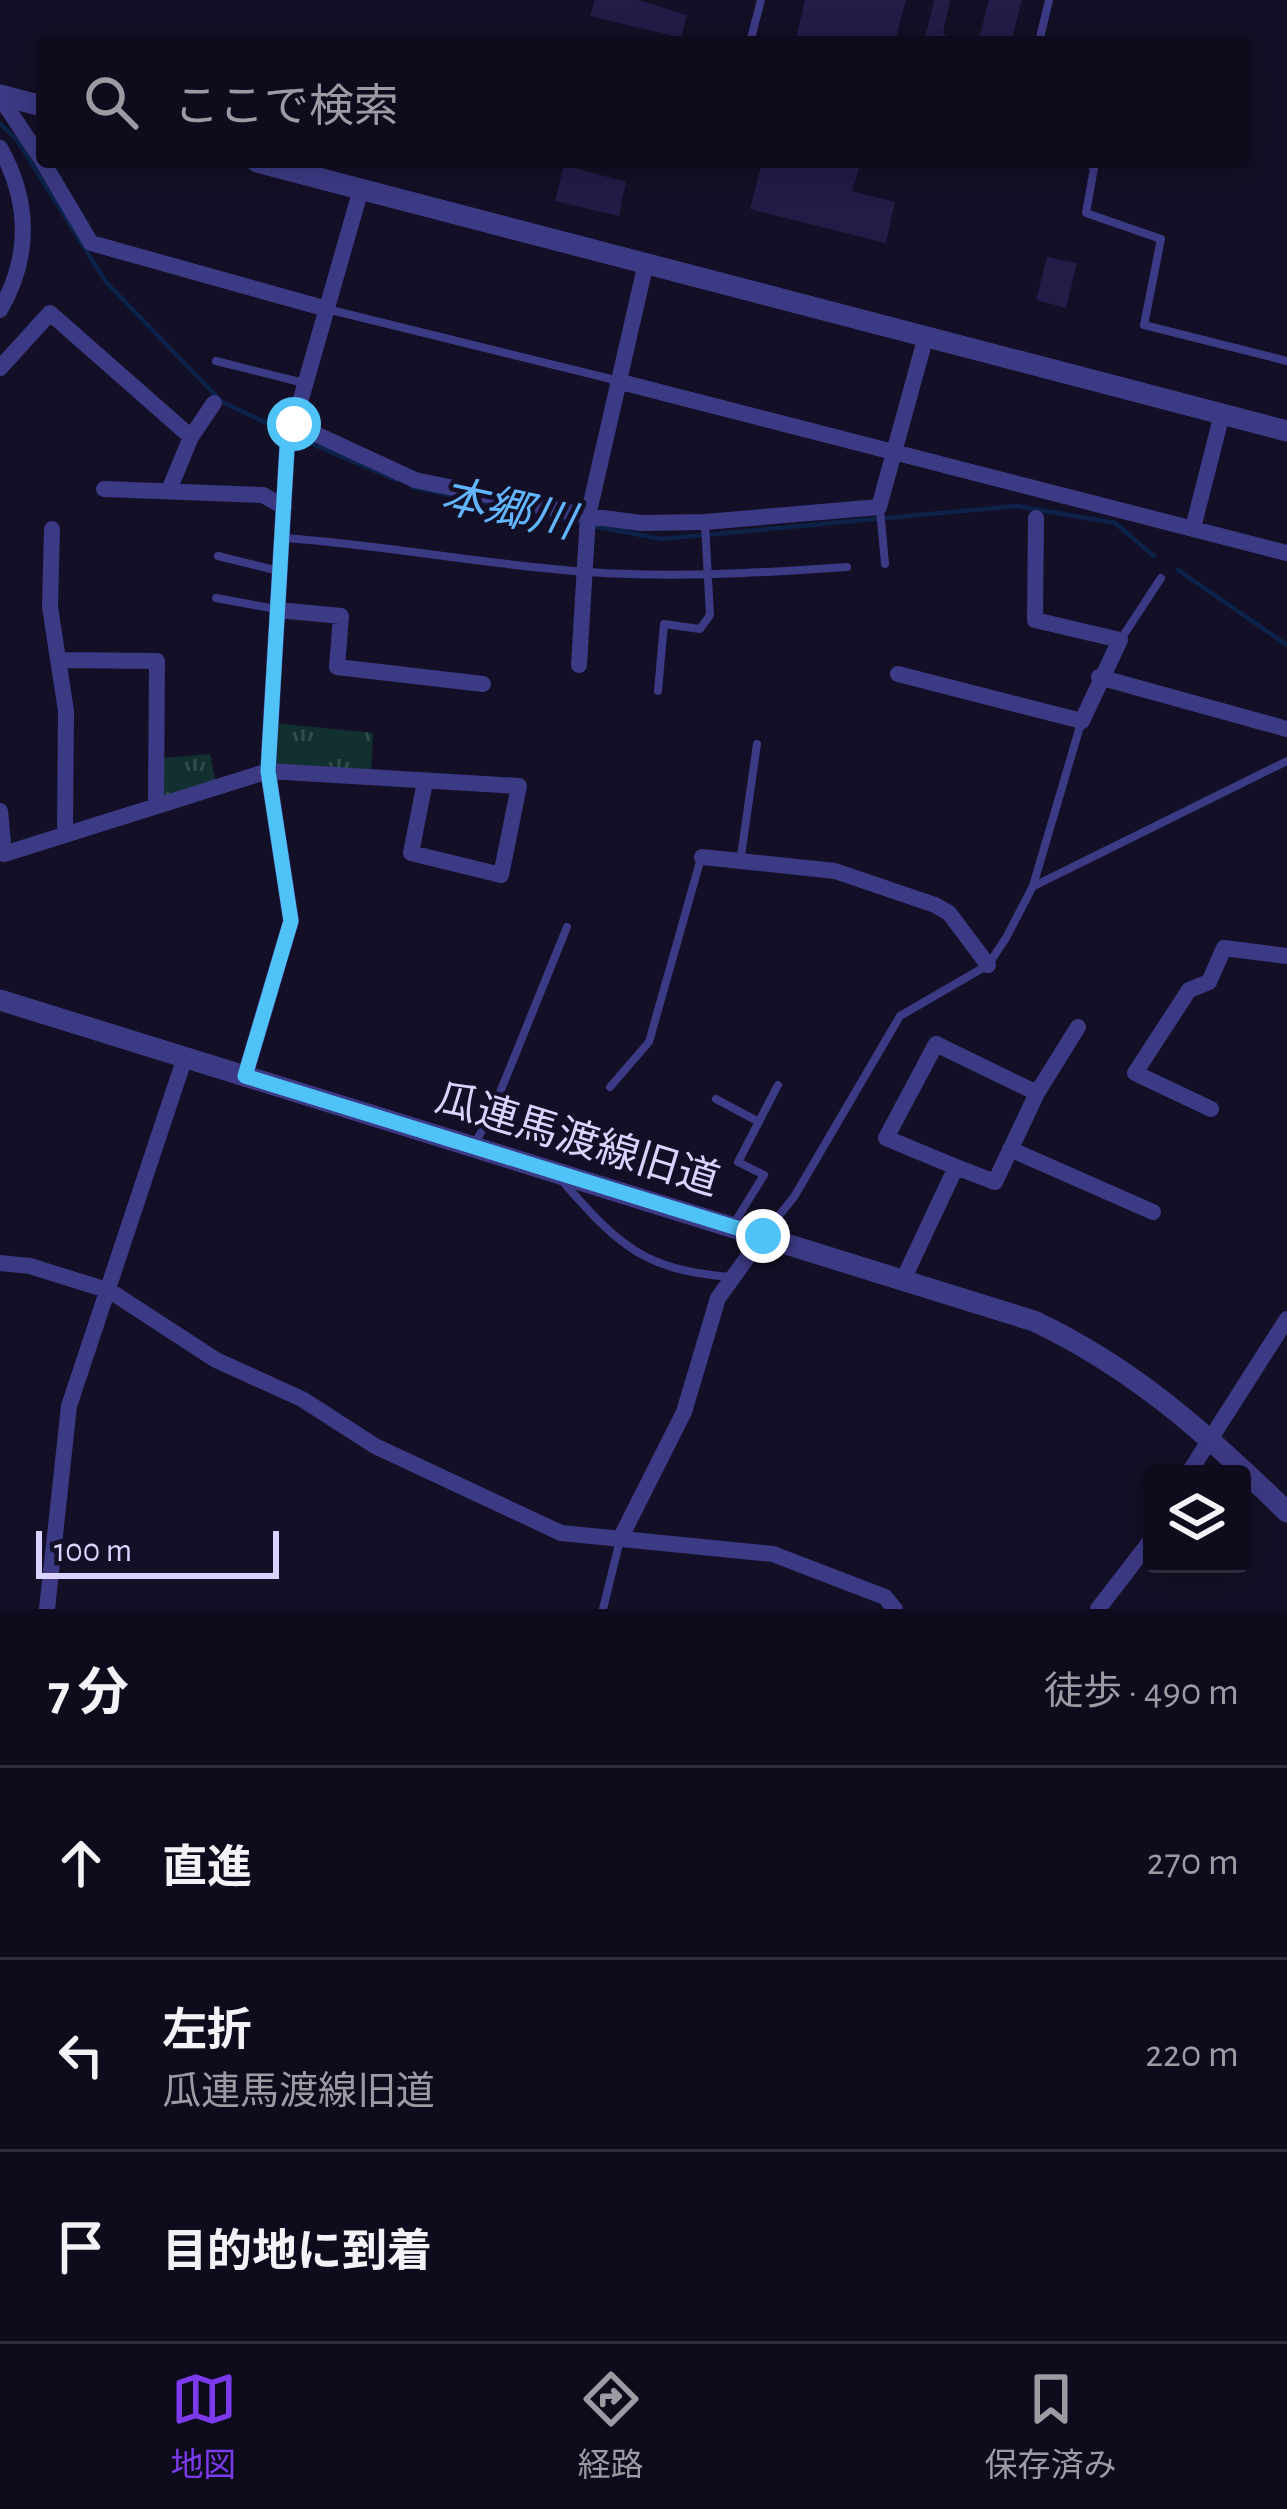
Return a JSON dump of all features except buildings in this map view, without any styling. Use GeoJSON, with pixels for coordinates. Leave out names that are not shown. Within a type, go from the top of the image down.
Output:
{"type":"FeatureCollection","features":[{"type":"Feature","properties":{"kind":"street"},"geometry":{"type":"LineString","coordinates":[[0,96],[36,105]]}},
{"type":"Feature","properties":{"kind":"street"},"geometry":{"type":"LineString","coordinates":[[0,96],[9,121],[36,153]]}},
{"type":"Feature","properties":{"kind":"street"},"geometry":{"type":"LineString","coordinates":[[0,148],[19,181],[26,244],[0,310]]}},
{"type":"Feature","properties":{"kind":"street"},"geometry":{"type":"LineString","coordinates":[[47,168],[91,243],[327,309]]}},
{"type":"Feature","properties":{"kind":"street"},"geometry":{"type":"LineString","coordinates":[[280,168],[1287,431]]}},
{"type":"Feature","properties":{"kind":"street"},"geometry":{"type":"LineString","coordinates":[[245,1076],[291,921],[268,771],[287,448],[361,189]]}},
{"type":"Feature","properties":{"kind":"street"},"geometry":{"type":"LineString","coordinates":[[579,665],[588,516],[645,267]]}},
{"type":"Feature","properties":{"kind":"street"},"geometry":{"type":"LineString","coordinates":[[0,368],[50,313],[191,437]]}},
{"type":"Feature","properties":{"kind":"street"},"geometry":{"type":"LineString","coordinates":[[294,424],[415,479],[588,516],[641,523],[705,522],[880,507],[926,336]]}},
{"type":"Feature","properties":{"kind":"street"},"geometry":{"type":"LineString","coordinates":[[617,381],[1287,553]]}},
{"type":"Feature","properties":{"kind":"street"},"geometry":{"type":"LineString","coordinates":[[169,490],[191,437],[214,403]]}},
{"type":"Feature","properties":{"kind":"street"},"geometry":{"type":"LineString","coordinates":[[1192,528],[1222,414]]}},
{"type":"Feature","properties":{"kind":"street"},"geometry":{"type":"LineString","coordinates":[[104,489],[263,495],[284,507]]}},
{"type":"Feature","properties":{"kind":"street"},"geometry":{"type":"LineString","coordinates":[[898,674],[1082,721],[1120,640],[1035,620],[1036,518]]}},
{"type":"Feature","properties":{"kind":"street"},"geometry":{"type":"LineString","coordinates":[[52,529],[50,607],[61,660],[65,832]]}},
{"type":"Feature","properties":{"kind":"street"},"geometry":{"type":"LineString","coordinates":[[278,610],[341,616],[337,667],[483,684]]}},
{"type":"Feature","properties":{"kind":"street"},"geometry":{"type":"LineString","coordinates":[[61,660],[158,661],[156,802]]}},
{"type":"Feature","properties":{"kind":"street"},"geometry":{"type":"LineString","coordinates":[[1099,677],[1287,729]]}},
{"type":"Feature","properties":{"kind":"street"},"geometry":{"type":"LineString","coordinates":[[0,811],[4,854],[156,802],[268,771],[519,786],[501,875],[411,853],[425,782]]}},
{"type":"Feature","properties":{"kind":"street"},"geometry":{"type":"LineString","coordinates":[[702,856],[740,865],[835,872],[935,905],[949,913],[988,965]]}},
{"type":"Feature","properties":{"kind":"street"},"geometry":{"type":"LineString","coordinates":[[1211,1109],[1135,1073],[1189,990],[1209,982],[1224,948],[1287,956]]}},
{"type":"Feature","properties":{"kind":"street","name":"瓜連馬渡線旧道"},"geometry":{"type":"LineString","coordinates":[[0,1000],[1034,1321],[1094,1349],[1210,1436],[1287,1512]]}},
{"type":"Feature","properties":{"kind":"street"},"geometry":{"type":"LineString","coordinates":[[1037,1093],[936,1044],[886,1138],[994,1182],[1037,1093],[1078,1027]]}},
{"type":"Feature","properties":{"kind":"street"},"geometry":{"type":"LineString","coordinates":[[47,1609],[69,1406],[185,1057]]}},
{"type":"Feature","properties":{"kind":"street"},"geometry":{"type":"LineString","coordinates":[[1010,1149],[1153,1212]]}},
{"type":"Feature","properties":{"kind":"street"},"geometry":{"type":"LineString","coordinates":[[903,1280],[956,1166]]}},
{"type":"Feature","properties":{"kind":"street"},"geometry":{"type":"LineString","coordinates":[[620,1538],[670,1444],[718,1298],[763,1236]]}},
{"type":"Feature","properties":{"kind":"street"},"geometry":{"type":"LineString","coordinates":[[0,1263],[29,1266],[110,1291],[216,1360],[302,1399],[375,1446],[561,1533],[773,1554],[886,1597],[895,1609]]}},
{"type":"Feature","properties":{"kind":"street"},"geometry":{"type":"LineString","coordinates":[[1193,1465],[1287,1318]]}},
{"type":"Feature","properties":{"kind":"street"},"geometry":{"type":"LineString","coordinates":[[1098,1609],[1143,1551]]}},
{"type":"Feature","properties":{"kind":"lane"},"geometry":{"type":"LineString","coordinates":[[751,36],[760,0]]}},
{"type":"Feature","properties":{"kind":"lane"},"geometry":{"type":"LineString","coordinates":[[1040,36],[1049,0]]}},
{"type":"Feature","properties":{"kind":"lane"},"geometry":{"type":"LineString","coordinates":[[1094,168],[1086,213],[1161,239],[1144,325],[1287,362]]}},
{"type":"Feature","properties":{"kind":"lane"},"geometry":{"type":"LineString","coordinates":[[327,309],[617,381]]}},
{"type":"Feature","properties":{"kind":"lane"},"geometry":{"type":"LineString","coordinates":[[216,361],[306,383]]}},
{"type":"Feature","properties":{"kind":"lane"},"geometry":{"type":"LineString","coordinates":[[880,507],[885,565]]}},
{"type":"Feature","properties":{"kind":"lane"},"geometry":{"type":"LineString","coordinates":[[658,691],[664,624],[700,628],[710,615],[705,522]]}},
{"type":"Feature","properties":{"kind":"lane"},"geometry":{"type":"LineString","coordinates":[[282,538],[398,546],[583,572],[708,576],[847,567]]}},
{"type":"Feature","properties":{"kind":"lane"},"geometry":{"type":"LineString","coordinates":[[218,556],[280,572]]}},
{"type":"Feature","properties":{"kind":"lane"},"geometry":{"type":"LineString","coordinates":[[1120,640],[1161,578]]}},
{"type":"Feature","properties":{"kind":"lane"},"geometry":{"type":"LineString","coordinates":[[216,598],[278,610]]}},
{"type":"Feature","properties":{"kind":"lane"},"geometry":{"type":"LineString","coordinates":[[763,1236],[794,1196],[900,1016],[988,965],[1033,886],[1082,721]]}},
{"type":"Feature","properties":{"kind":"lane"},"geometry":{"type":"LineString","coordinates":[[740,865],[757,744]]}},
{"type":"Feature","properties":{"kind":"lane"},"geometry":{"type":"LineString","coordinates":[[1033,886],[1287,761]]}},
{"type":"Feature","properties":{"kind":"lane"},"geometry":{"type":"LineString","coordinates":[[610,1087],[649,1042],[702,856]]}},
{"type":"Feature","properties":{"kind":"lane"},"geometry":{"type":"LineString","coordinates":[[473,1146],[493,1112],[567,927]]}},
{"type":"Feature","properties":{"kind":"lane"},"geometry":{"type":"LineString","coordinates":[[732,1226],[764,1175],[738,1162],[778,1085]]}},
{"type":"Feature","properties":{"kind":"lane"},"geometry":{"type":"LineString","coordinates":[[716,1099],[759,1122]]}},
{"type":"Feature","properties":{"kind":"lane"},"geometry":{"type":"LineString","coordinates":[[553,1171],[600,1225],[642,1257],[677,1273],[733,1277]]}},
{"type":"Feature","properties":{"kind":"lane"},"geometry":{"type":"LineString","coordinates":[[603,1609],[620,1538]]}},
{"type":"Feature","properties":{"kind":"green space"},"geometry":{"type":"Polygon","coordinates":[[[274,723],[373,733],[371,775],[273,768],[274,723]]]}},
{"type":"Feature","properties":{"kind":"green space"},"geometry":{"type":"Polygon","coordinates":[[[210,754],[216,784],[162,798],[161,758],[210,754]]]}},
{"type":"Feature","properties":{"kind":"waterway","name":"本郷川"},"geometry":{"type":"LineString","coordinates":[[0,124],[17,140],[106,282],[222,402],[286,432]]}},
{"type":"Feature","properties":{"kind":"waterway","name":"本郷川"},"geometry":{"type":"LineString","coordinates":[[296,437],[396,480]]}},
{"type":"Feature","properties":{"kind":"waterway","name":"本郷川"},"geometry":{"type":"LineString","coordinates":[[412,487],[583,523]]}},
{"type":"Feature","properties":{"kind":"waterway","name":"本郷川"},"geometry":{"type":"LineString","coordinates":[[594,526],[661,539],[1016,506],[1115,523],[1154,556]]}},
{"type":"Feature","properties":{"kind":"waterway","name":"本郷川"},"geometry":{"type":"LineString","coordinates":[[1178,570],[1287,645]]}},
{"type":"Feature","properties":{"kind":"route"},"geometry":{"type":"LineString","coordinates":[[294,424],[287,448],[268,771],[291,921],[245,1076],[763,1236]]}}]}
